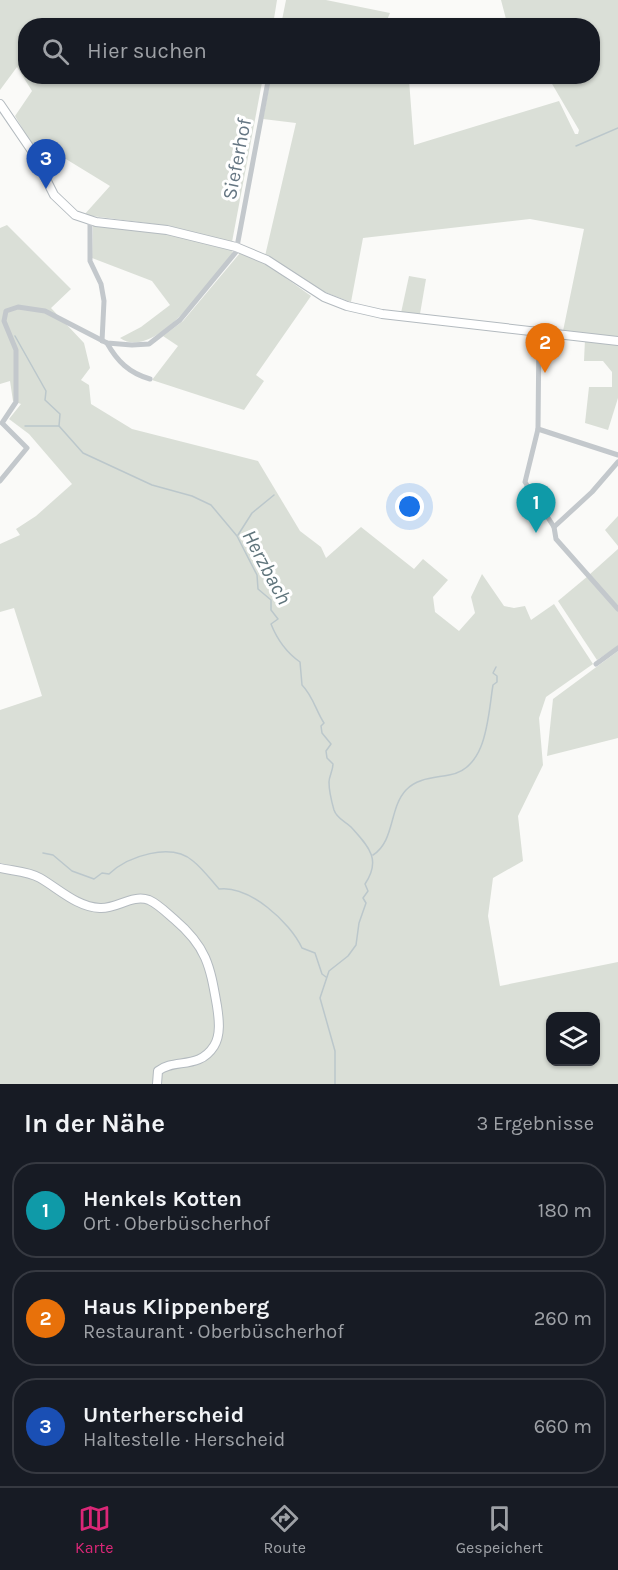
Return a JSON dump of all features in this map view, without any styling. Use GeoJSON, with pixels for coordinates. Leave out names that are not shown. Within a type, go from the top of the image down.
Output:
{"type":"FeatureCollection","features":[{"type":"Feature","properties":{"kind":"street","name":"Sieferhof"},"geometry":{"type":"LineString","coordinates":[[236,247],[267,84]]}},
{"type":"Feature","properties":{"kind":"street"},"geometry":{"type":"LineString","coordinates":[[0,104],[32,151],[58,201],[75,215],[90,221],[167,230],[236,247],[267,260],[311,290],[347,306],[382,314],[539,330],[618,341]]}},
{"type":"Feature","properties":{"kind":"street"},"geometry":{"type":"LineString","coordinates":[[90,221],[90,256],[103,291],[104,342]]}},
{"type":"Feature","properties":{"kind":"street"},"geometry":{"type":"LineString","coordinates":[[104,342],[149,344],[180,320],[236,252],[236,247]]}},
{"type":"Feature","properties":{"kind":"street"},"geometry":{"type":"LineString","coordinates":[[0,481],[27,448],[2,423],[16,402],[16,350],[3,316],[10,309],[18,307],[45,311],[104,342],[120,362],[133,373],[150,379]]}},
{"type":"Feature","properties":{"kind":"street"},"geometry":{"type":"LineString","coordinates":[[539,330],[537,429],[525,482],[554,527],[556,539],[618,609]]}},
{"type":"Feature","properties":{"kind":"street"},"geometry":{"type":"LineString","coordinates":[[537,429],[618,455]]}},
{"type":"Feature","properties":{"kind":"street"},"geometry":{"type":"LineString","coordinates":[[554,527],[592,492],[618,462]]}},
{"type":"Feature","properties":{"kind":"street"},"geometry":{"type":"LineString","coordinates":[[596,664],[618,648]]}},
{"type":"Feature","properties":{"kind":"street"},"geometry":{"type":"LineString","coordinates":[[0,868],[39,878],[77,901],[99,908],[134,899],[147,899],[180,924],[200,945],[209,962],[216,1001],[219,1024],[215,1046],[190,1064],[164,1066],[158,1071],[157,1084]]}},
{"type":"Feature","properties":{"kind":"shaded area"},"geometry":{"type":"Polygon","coordinates":[[[0,0],[277,0],[274,18],[18,18],[18,69],[17,67],[0,90],[0,0]]]}},
{"type":"Feature","properties":{"kind":"shaded area"},"geometry":{"type":"Polygon","coordinates":[[[286,0],[326,0],[390,13],[388,18],[282,18],[286,0]]]}},
{"type":"Feature","properties":{"kind":"shaded area"},"geometry":{"type":"Polygon","coordinates":[[[501,0],[618,0],[618,339],[563,331],[584,229],[530,219],[363,238],[351,302],[319,290],[265,256],[296,123],[263,119],[270,84],[409,84],[414,145],[559,101],[575,134],[578,134],[579,130],[552,84],[600,84],[600,18],[506,18],[501,0]]]}},
{"type":"Feature","properties":{"kind":"shaded area"},"geometry":{"type":"Polygon","coordinates":[[[28,84],[262,84],[232,242],[162,225],[84,215],[110,186],[43,145],[37,153],[15,116],[32,91],[28,84]]]}},
{"type":"Feature","properties":{"kind":"shaded area"},"geometry":{"type":"Polygon","coordinates":[[[7,225],[71,289],[51,308],[84,343],[90,368],[81,380],[89,385],[91,404],[132,429],[258,461],[300,531],[321,547],[326,558],[361,527],[414,569],[423,559],[448,580],[433,597],[435,612],[459,631],[475,613],[471,597],[482,574],[504,606],[514,608],[525,606],[531,620],[554,604],[593,664],[546,697],[539,718],[543,765],[518,816],[523,861],[493,878],[488,916],[500,986],[618,962],[618,1084],[0,1084],[0,871],[15,867],[0,863],[0,710],[42,696],[14,608],[0,612],[0,544],[20,535],[16,529],[36,516],[72,484],[29,434],[9,419],[21,404],[13,401],[10,381],[0,384],[0,228],[7,225]]]}},
{"type":"Feature","properties":{"kind":"shaded area"},"geometry":{"type":"Polygon","coordinates":[[[93,225],[167,233],[232,249],[233,254],[198,298],[166,329],[150,339],[134,343],[120,338],[141,327],[170,305],[152,281],[92,258],[93,225]]]}},
{"type":"Feature","properties":{"kind":"shaded area"},"geometry":{"type":"Polygon","coordinates":[[[240,253],[265,263],[311,296],[256,375],[264,381],[244,410],[152,380],[178,346],[163,336],[183,321],[240,253]]]}},
{"type":"Feature","properties":{"kind":"shaded area"},"geometry":{"type":"Polygon","coordinates":[[[409,276],[426,279],[420,314],[401,313],[409,276]]]}},
{"type":"Feature","properties":{"kind":"shaded area"},"geometry":{"type":"Polygon","coordinates":[[[585,339],[618,345],[618,398],[608,430],[585,423],[589,387],[612,387],[612,372],[603,361],[584,361],[585,339]]]}},
{"type":"Feature","properties":{"kind":"shaded area"},"geometry":{"type":"Polygon","coordinates":[[[618,516],[618,546],[605,530],[618,516]]]}},
{"type":"Feature","properties":{"kind":"shaded area"},"geometry":{"type":"Polygon","coordinates":[[[618,549],[618,606],[589,575],[618,549]]]}},
{"type":"Feature","properties":{"kind":"shaded area"},"geometry":{"type":"Polygon","coordinates":[[[588,576],[618,610],[618,646],[597,660],[558,601],[588,576]]]}},
{"type":"Feature","properties":{"kind":"shaded area"},"geometry":{"type":"Polygon","coordinates":[[[618,651],[618,738],[547,756],[553,699],[618,651]]]}},
{"type":"Feature","properties":{"kind":"waterway"},"geometry":{"type":"LineString","coordinates":[[576,146],[618,128]]}},
{"type":"Feature","properties":{"kind":"waterway","name":"Herzbach"},"geometry":{"type":"LineString","coordinates":[[15,336],[46,391],[45,400],[60,414],[59,426],[83,453],[152,485],[192,496],[211,505],[237,536],[257,575],[258,589],[271,600],[271,610],[278,619],[271,624],[276,635],[300,662],[302,685],[324,723],[321,726],[322,733],[331,744],[326,751],[327,758],[333,764],[329,782],[334,810],[337,816],[363,840],[373,860],[370,875],[365,884],[368,891],[363,898],[366,903],[359,923],[356,945],[348,956],[329,971],[320,998],[335,1051],[335,1084]]}},
{"type":"Feature","properties":{"kind":"waterway"},"geometry":{"type":"LineString","coordinates":[[25,426],[59,426]]}},
{"type":"Feature","properties":{"kind":"waterway"},"geometry":{"type":"LineString","coordinates":[[238,535],[252,513],[274,495]]}},
{"type":"Feature","properties":{"kind":"waterway"},"geometry":{"type":"LineString","coordinates":[[373,855],[385,841],[401,797],[410,786],[420,781],[462,771],[479,752],[487,725],[493,685],[497,682],[497,676],[493,673],[496,667]]}},
{"type":"Feature","properties":{"kind":"waterway"},"geometry":{"type":"LineString","coordinates":[[43,853],[53,855],[72,871],[94,879],[102,873],[109,874],[117,867],[138,857],[162,852],[184,855],[197,864],[219,889],[231,889],[243,893],[267,907],[288,927],[302,948],[315,953],[322,974],[326,977]]}},
{"type":"Feature","properties":{"kind":"place","name":"Unterherscheid"},"geometry":{"type":"Point","coordinates":[46,189]}},
{"type":"Feature","properties":{"kind":"place","name":"Haus Klippenberg"},"geometry":{"type":"Point","coordinates":[545,373]}},
{"type":"Feature","properties":{"kind":"place","name":"Henkels Kotten"},"geometry":{"type":"Point","coordinates":[536,533]}}]}
